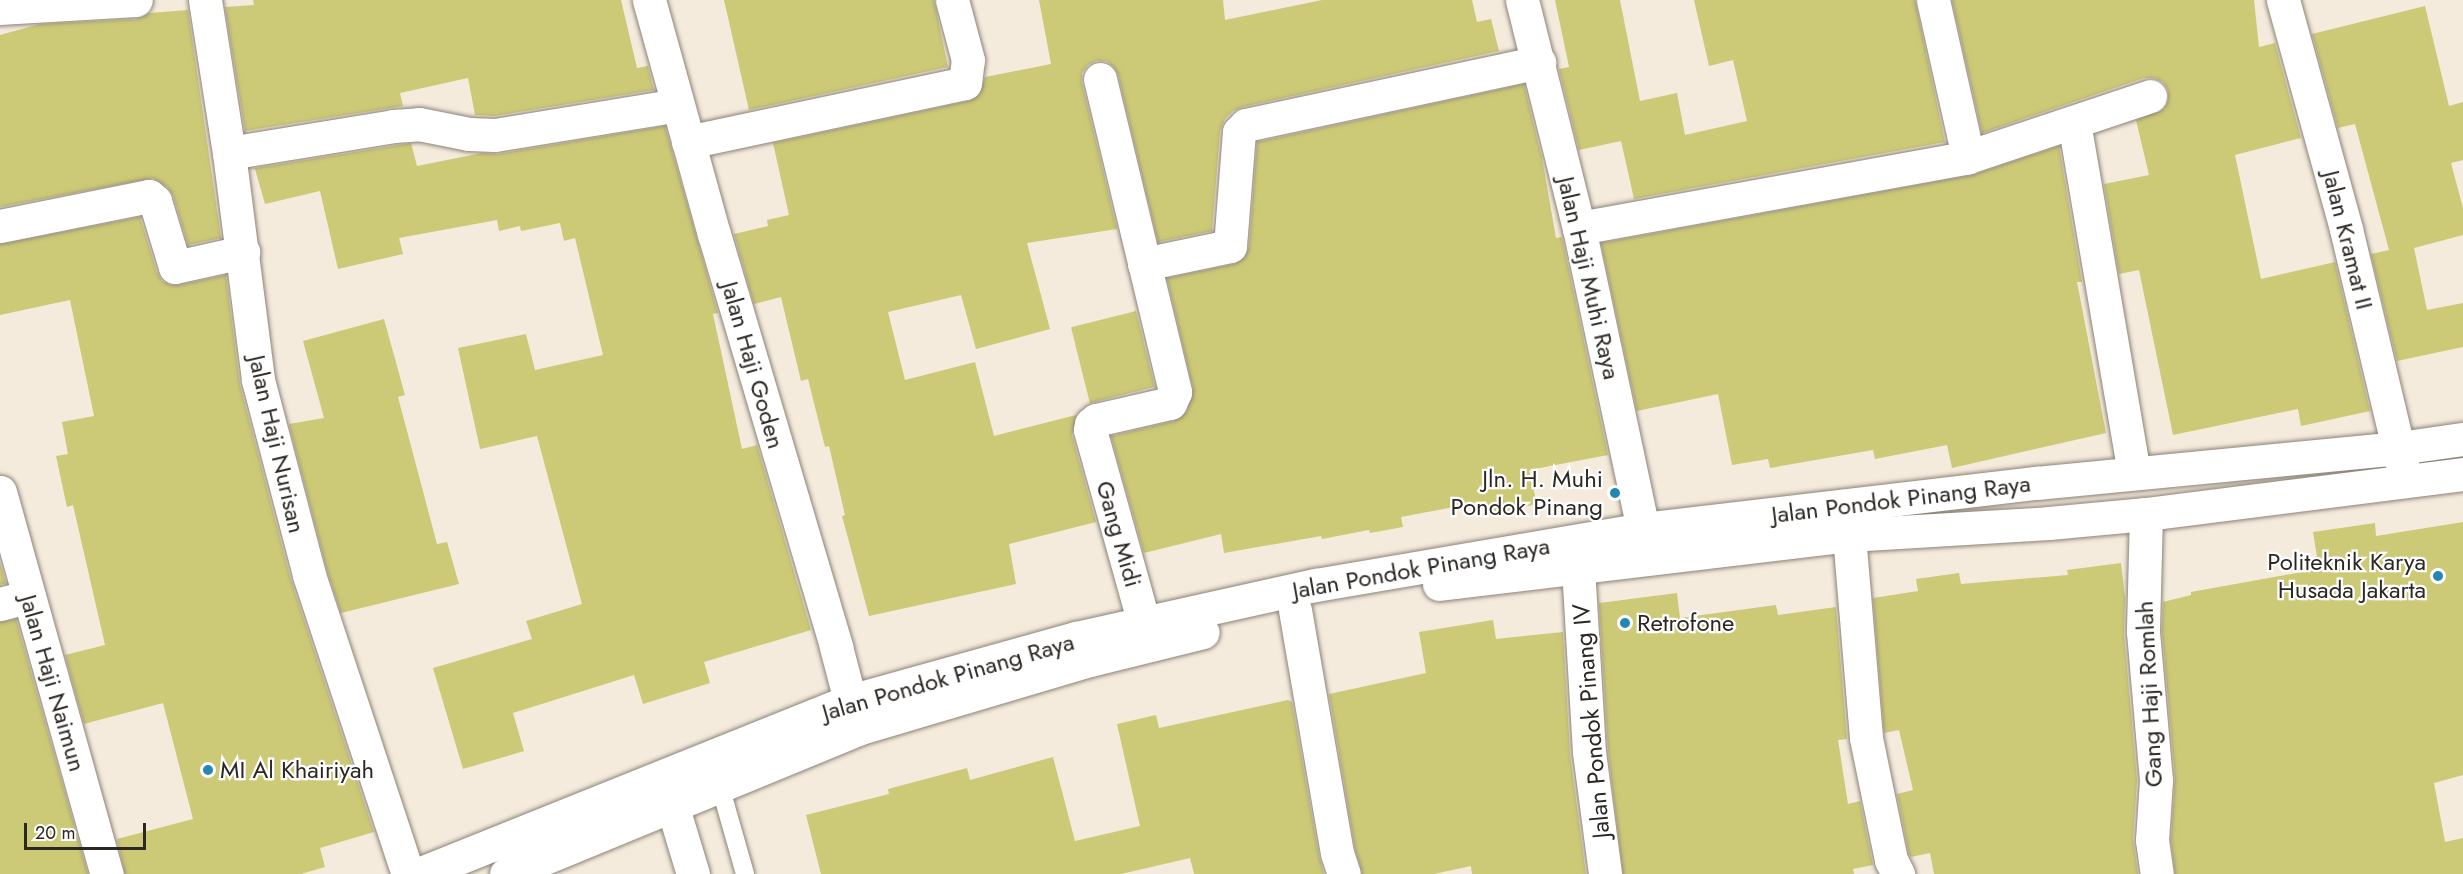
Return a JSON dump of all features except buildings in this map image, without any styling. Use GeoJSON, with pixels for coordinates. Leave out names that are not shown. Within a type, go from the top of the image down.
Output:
{"type":"FeatureCollection","features":[{"type":"Feature","properties":{"kind":"street"},"geometry":{"type":"LineString","coordinates":[[0,8],[136,0]]}},
{"type":"Feature","properties":{"kind":"street","name":"Jalan Haji Nurisan"},"geometry":{"type":"LineString","coordinates":[[205,0],[243,252],[258,380],[309,575],[408,874]]}},
{"type":"Feature","properties":{"kind":"street","name":"Jalan Haji Goden"},"geometry":{"type":"LineString","coordinates":[[649,0],[854,715]]}},
{"type":"Feature","properties":{"kind":"street"},"geometry":{"type":"LineString","coordinates":[[688,142],[960,86],[968,79],[968,65],[952,0]]}},
{"type":"Feature","properties":{"kind":"street","name":"Jalan Haji Muhi Raya"},"geometry":{"type":"LineString","coordinates":[[1522,0],[1579,228],[1645,543]]}},
{"type":"Feature","properties":{"kind":"street"},"geometry":{"type":"LineString","coordinates":[[1933,0],[1968,157]]}},
{"type":"Feature","properties":{"kind":"street","name":"Jalan Kramat II"},"geometry":{"type":"LineString","coordinates":[[2283,0],[2346,229],[2406,482]]}},
{"type":"Feature","properties":{"kind":"street"},"geometry":{"type":"LineString","coordinates":[[1100,79],[1144,264],[1230,246],[1239,132],[1246,124],[1539,62]]}},
{"type":"Feature","properties":{"kind":"street"},"geometry":{"type":"LineString","coordinates":[[1579,228],[1968,157],[2150,96]]}},
{"type":"Feature","properties":{"kind":"street"},"geometry":{"type":"LineString","coordinates":[[229,153],[393,126],[419,124],[469,134],[495,135],[678,105]]}},
{"type":"Feature","properties":{"kind":"street"},"geometry":{"type":"LineString","coordinates":[[2074,122],[2134,473]]}},
{"type":"Feature","properties":{"kind":"street"},"geometry":{"type":"LineString","coordinates":[[0,225],[149,196],[155,201],[175,267],[243,252]]}},
{"type":"Feature","properties":{"kind":"street","name":"Gang Midi"},"geometry":{"type":"LineString","coordinates":[[1144,264],[1174,398],[1170,403],[1096,420],[1091,424],[1089,430],[1144,623]]}},
{"type":"Feature","properties":{"kind":"street","name":"Jalan Pondok Pinang Raya"},"geometry":{"type":"LineString","coordinates":[[419,874],[668,790],[854,715],[1076,638],[1316,585],[1645,543],[1990,489],[2399,448],[2463,439]]}},
{"type":"Feature","properties":{"kind":"street","name":"Jalan Pondok Pinang Raya"},"geometry":{"type":"LineString","coordinates":[[854,715],[1295,609],[1415,587],[1578,567],[1645,543],[1849,536],[1994,527],[2146,514],[2463,474]]}},
{"type":"Feature","properties":{"kind":"street"},"geometry":{"type":"LineString","coordinates":[[1990,489],[1994,527]]}},
{"type":"Feature","properties":{"kind":"street","name":"Jalan Haji Naimun"},"geometry":{"type":"LineString","coordinates":[[0,492],[14,600],[107,874]]}},
{"type":"Feature","properties":{"kind":"street","name":"Gang Haji Romlah"},"geometry":{"type":"LineString","coordinates":[[2146,514],[2143,632],[2156,780],[2152,840],[2157,874]]}},
{"type":"Feature","properties":{"kind":"street"},"geometry":{"type":"LineString","coordinates":[[1849,536],[1866,738],[1891,860],[1898,874]]}},
{"type":"Feature","properties":{"kind":"street","name":"Jalan Pondok Pinang IV"},"geometry":{"type":"LineString","coordinates":[[1578,567],[1589,752],[1605,874]]}},
{"type":"Feature","properties":{"kind":"street"},"geometry":{"type":"LineString","coordinates":[[1295,609],[1337,853],[1344,874]]}},
{"type":"Feature","properties":{"kind":"street"},"geometry":{"type":"LineString","coordinates":[[668,790],[693,874]]}},
{"type":"Feature","properties":{"kind":"street","name":"Jalan Pondok Pinang Raya"},"geometry":{"type":"LineString","coordinates":[[506,874],[668,790]]}},
{"type":"Feature","properties":{"kind":"lane"},"geometry":{"type":"LineString","coordinates":[[716,771],[745,874]]}},
{"type":"Feature","properties":{"kind":"place","name":"Jln. H. Muhi Pondok Pinang"},"geometry":{"type":"Point","coordinates":[1615,493]}},
{"type":"Feature","properties":{"kind":"place","name":"Politeknik Karya Husada Jakarta"},"geometry":{"type":"Point","coordinates":[2438,576]}},
{"type":"Feature","properties":{"kind":"place","name":"Retrofone"},"geometry":{"type":"Point","coordinates":[1625,623]}},
{"type":"Feature","properties":{"kind":"place","name":"MI Al Khairiyah"},"geometry":{"type":"Point","coordinates":[208,770]}}]}
